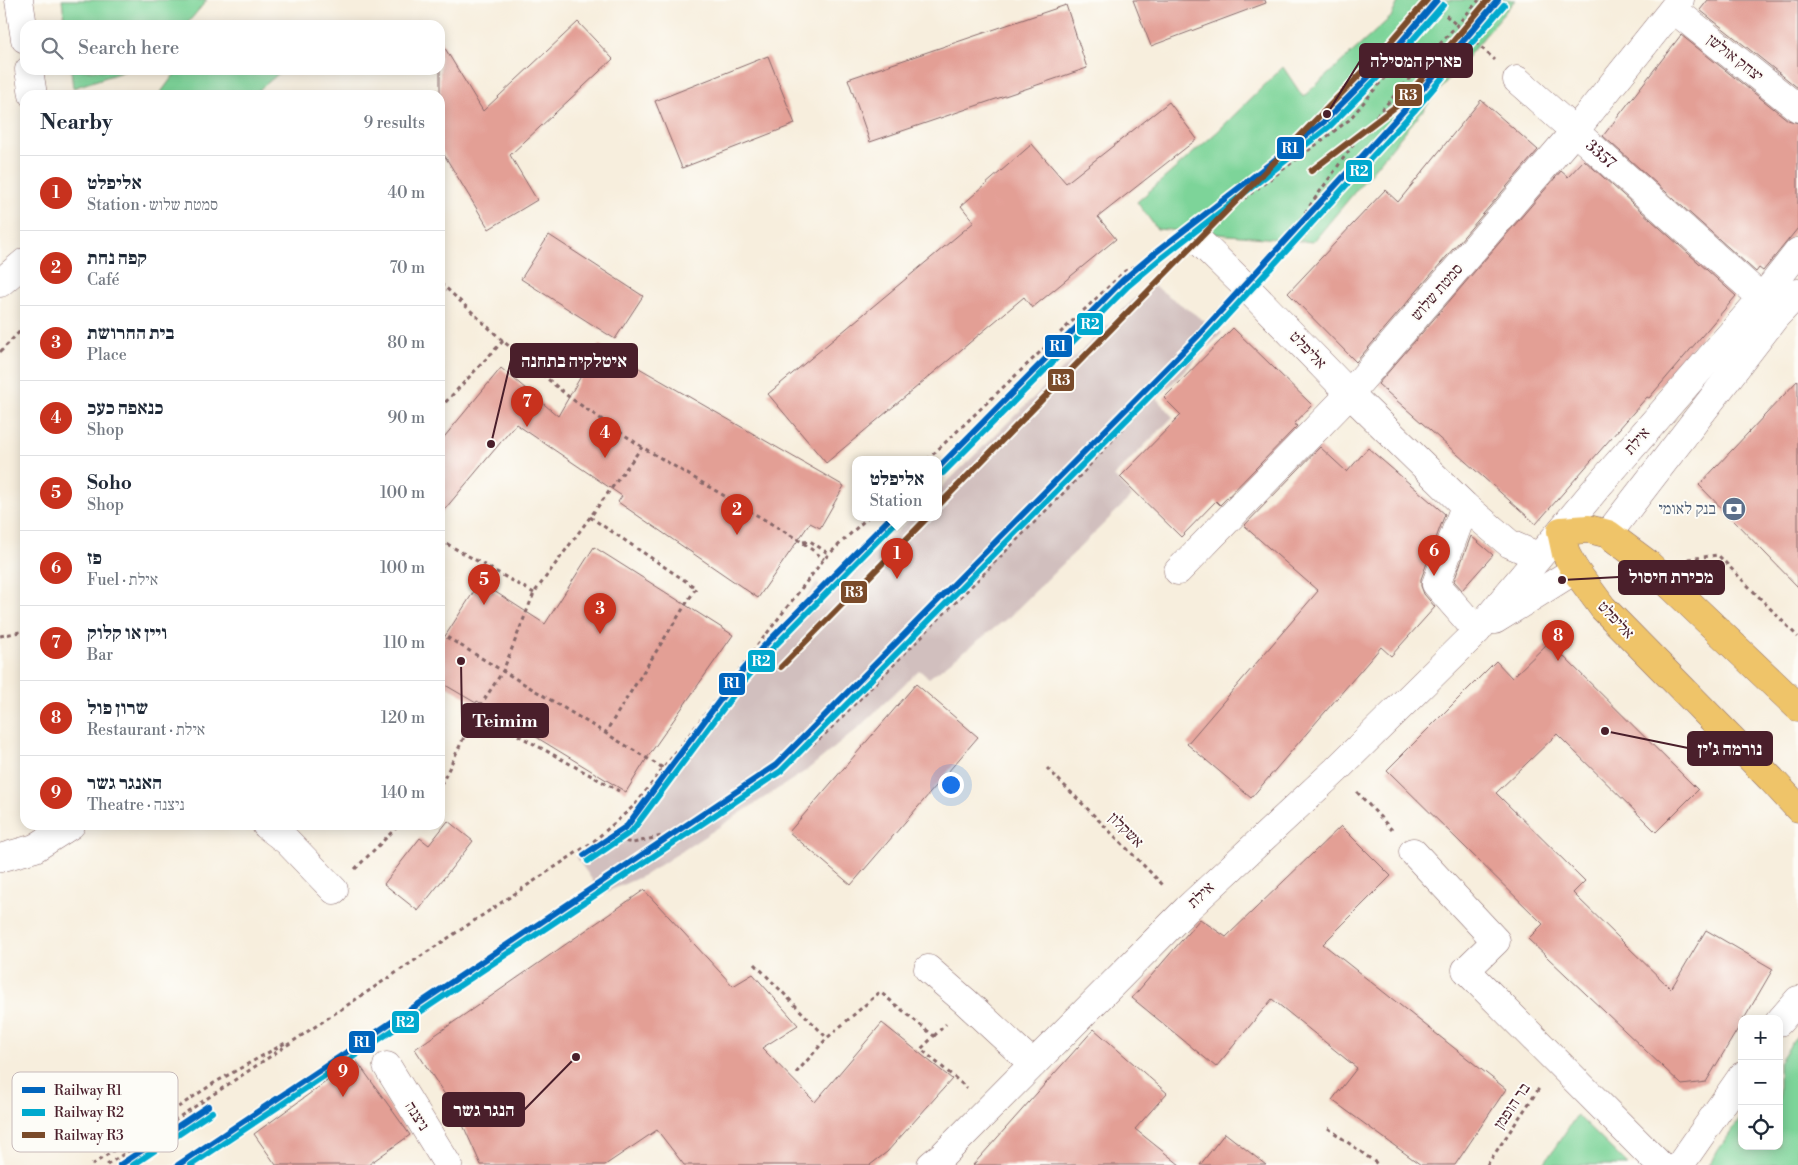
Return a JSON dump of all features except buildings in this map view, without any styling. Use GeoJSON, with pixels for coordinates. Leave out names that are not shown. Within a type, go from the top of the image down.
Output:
{"type":"FeatureCollection","features":[{"type":"Feature","properties":{"kind":"main road"},"geometry":{"type":"LineString","coordinates":[[1561,531],[1589,529],[1608,534],[1647,563],[1798,707]]}},
{"type":"Feature","properties":{"kind":"main road","name":"אליפלט"},"geometry":{"type":"LineString","coordinates":[[1561,531],[1566,554],[1575,570],[1603,608],[1798,808]]}},
{"type":"Feature","properties":{"kind":"street"},"geometry":{"type":"LineString","coordinates":[[19,0],[22,20]]}},
{"type":"Feature","properties":{"kind":"street","name":"יצחק אולשן"},"geometry":{"type":"LineString","coordinates":[[1676,4],[1798,108]]}},
{"type":"Feature","properties":{"kind":"street","name":"סמטת שלוש"},"geometry":{"type":"LineString","coordinates":[[1178,571],[1349,393],[1574,132],[1676,4]]}},
{"type":"Feature","properties":{"kind":"street"},"geometry":{"type":"LineString","coordinates":[[31,75],[32,90]]}},
{"type":"Feature","properties":{"kind":"street","name":"3357"},"geometry":{"type":"LineString","coordinates":[[1517,80],[1762,298]]}},
{"type":"Feature","properties":{"kind":"street","name":"אליפלט"},"geometry":{"type":"LineString","coordinates":[[1194,236],[1349,393],[1465,506],[1510,544],[1538,556]]}},
{"type":"Feature","properties":{"kind":"street","name":"אילת"},"geometry":{"type":"LineString","coordinates":[[930,1165],[943,1155],[1187,909],[1336,770],[1477,631],[1538,556],[1762,298],[1798,252]]}},
{"type":"Feature","properties":{"kind":"street"},"geometry":{"type":"LineString","coordinates":[[0,283],[20,266]]}},
{"type":"Feature","properties":{"kind":"street","name":"אילת"},"geometry":{"type":"LineString","coordinates":[[1608,534],[1776,316],[1798,293]]}},
{"type":"Feature","properties":{"kind":"street"},"geometry":{"type":"LineString","coordinates":[[1465,506],[1436,584],[1477,631]]}},
{"type":"Feature","properties":{"kind":"street","name":"אילת"},"geometry":{"type":"LineString","coordinates":[[1477,631],[1575,570]]}},
{"type":"Feature","properties":{"kind":"street"},"geometry":{"type":"LineString","coordinates":[[0,858],[35,848],[63,830]]}},
{"type":"Feature","properties":{"kind":"street"},"geometry":{"type":"LineString","coordinates":[[273,830],[287,841],[334,890]]}},
{"type":"Feature","properties":{"kind":"street"},"geometry":{"type":"LineString","coordinates":[[1413,852],[1496,941],[1466,970],[1660,1165]]}},
{"type":"Feature","properties":{"kind":"street"},"geometry":{"type":"LineString","coordinates":[[928,969],[1033,1064]]}},
{"type":"Feature","properties":{"kind":"street"},"geometry":{"type":"LineString","coordinates":[[1783,1017],[1798,1000]]}},
{"type":"Feature","properties":{"kind":"street","name":"ניצנה"},"geometry":{"type":"LineString","coordinates":[[387,1066],[448,1165]]}},
{"type":"Feature","properties":{"kind":"street"},"geometry":{"type":"LineString","coordinates":[[1680,1165],[1738,1082]]}},
{"type":"Feature","properties":{"kind":"path"},"geometry":{"type":"LineString","coordinates":[[931,456],[1125,271],[1194,236],[1349,120],[1448,0]]}},
{"type":"Feature","properties":{"kind":"path"},"geometry":{"type":"LineString","coordinates":[[1249,290],[1362,132],[1478,0]]}},
{"type":"Feature","properties":{"kind":"path"},"geometry":{"type":"LineString","coordinates":[[1440,10],[1517,80]]}},
{"type":"Feature","properties":{"kind":"path"},"geometry":{"type":"LineString","coordinates":[[445,287],[503,341],[569,398],[642,447],[802,542],[824,559]]}},
{"type":"Feature","properties":{"kind":"path"},"geometry":{"type":"LineString","coordinates":[[594,841],[614,839],[633,842],[699,826],[761,787],[824,736],[1075,481],[1227,315]]}},
{"type":"Feature","properties":{"kind":"path"},"geometry":{"type":"LineString","coordinates":[[0,352],[20,331]]}},
{"type":"Feature","properties":{"kind":"path"},"geometry":{"type":"LineString","coordinates":[[445,403],[503,341]]}},
{"type":"Feature","properties":{"kind":"path"},"geometry":{"type":"LineString","coordinates":[[445,777],[476,712],[503,672],[534,594],[642,447]]}},
{"type":"Feature","properties":{"kind":"path"},"geometry":{"type":"LineString","coordinates":[[590,517],[696,588],[605,733]]}},
{"type":"Feature","properties":{"kind":"path"},"geometry":{"type":"LineString","coordinates":[[178,1117],[594,841],[636,804],[824,559],[864,521]]}},
{"type":"Feature","properties":{"kind":"path"},"geometry":{"type":"LineString","coordinates":[[802,542],[810,541],[829,554]]}},
{"type":"Feature","properties":{"kind":"path"},"geometry":{"type":"LineString","coordinates":[[445,543],[534,594]]}},
{"type":"Feature","properties":{"kind":"path"},"geometry":{"type":"LineString","coordinates":[[1718,555],[1798,637]]}},
{"type":"Feature","properties":{"kind":"path"},"geometry":{"type":"LineString","coordinates":[[0,636],[20,632]]}},
{"type":"Feature","properties":{"kind":"path"},"geometry":{"type":"LineString","coordinates":[[445,636],[663,768]]}},
{"type":"Feature","properties":{"kind":"path"},"geometry":{"type":"LineString","coordinates":[[476,712],[618,791]]}},
{"type":"Feature","properties":{"kind":"path","name":"אשקלון"},"geometry":{"type":"LineString","coordinates":[[1047,768],[1187,909]]}},
{"type":"Feature","properties":{"kind":"path"},"geometry":{"type":"LineString","coordinates":[[1336,770],[1413,852]]}},
{"type":"Feature","properties":{"kind":"path"},"geometry":{"type":"LineString","coordinates":[[354,870],[394,830]]}},
{"type":"Feature","properties":{"kind":"path"},"geometry":{"type":"LineString","coordinates":[[755,964],[827,1038]]}},
{"type":"Feature","properties":{"kind":"path"},"geometry":{"type":"LineString","coordinates":[[796,1073],[827,1038],[880,992],[934,1036],[921,1049],[990,1107]]}},
{"type":"Feature","properties":{"kind":"path"},"geometry":{"type":"LineString","coordinates":[[178,1107],[214,1083],[310,1029]]}},
{"type":"Feature","properties":{"kind":"path","name":"בר הופמן"},"geometry":{"type":"LineString","coordinates":[[1487,1165],[1557,1061]]}},
{"type":"Feature","properties":{"kind":"path"},"geometry":{"type":"LineString","coordinates":[[1328,1128],[1379,1165]]}},
{"type":"Feature","properties":{"kind":"path"},"geometry":{"type":"LineString","coordinates":[[92,1165],[111,1152]]}},
{"type":"Feature","properties":{"kind":"path"},"geometry":{"type":"LineString","coordinates":[[107,1165],[126,1152]]}},
{"type":"Feature","properties":{"kind":"shaded area"},"geometry":{"type":"Polygon","coordinates":[[[1150,283],[1222,333],[1157,399],[1173,417],[1114,476],[1132,496],[1009,617],[929,678],[919,670],[855,731],[807,770],[645,875],[602,894],[576,857],[627,823],[817,583],[830,597],[908,521],[942,521],[942,487],[1150,283]]]}},
{"type":"Feature","properties":{"kind":"green space"},"geometry":{"type":"Polygon","coordinates":[[[62,0],[207,0],[190,20],[64,20],[62,0]]]}},
{"type":"Feature","properties":{"kind":"green space"},"geometry":{"type":"Polygon","coordinates":[[[1399,0],[1515,0],[1313,242],[1157,229],[1137,202],[1217,132],[1283,67],[1303,97],[1391,17],[1399,0]]]}},
{"type":"Feature","properties":{"kind":"green space"},"geometry":{"type":"Polygon","coordinates":[[[72,75],[113,75],[73,88],[72,75]]]}},
{"type":"Feature","properties":{"kind":"green space"},"geometry":{"type":"Polygon","coordinates":[[[277,75],[259,90],[163,90],[173,76],[277,75]]]}},
{"type":"Feature","properties":{"kind":"green space"},"geometry":{"type":"Polygon","coordinates":[[[1798,1034],[1798,1165],[1708,1165],[1738,1122],[1738,1150],[1783,1150],[1783,1056],[1798,1034]]]}},
{"type":"Feature","properties":{"kind":"green space"},"geometry":{"type":"Polygon","coordinates":[[[1577,1115],[1628,1165],[1543,1165],[1577,1115]]]}},
{"type":"Feature","properties":{"kind":"rail line","name":"R3"},"geometry":{"type":"LineString","coordinates":[[942,502],[1384,50],[1427,0]]}},
{"type":"Feature","properties":{"kind":"rail line","name":"R1"},"geometry":{"type":"LineString","coordinates":[[942,464],[1123,280],[1325,121],[1390,55],[1437,0]]}},
{"type":"Feature","properties":{"kind":"rail line","name":"R3"},"geometry":{"type":"LineString","coordinates":[[1311,171],[1403,101],[1488,0]]}},
{"type":"Feature","properties":{"kind":"rail line","name":"R1"},"geometry":{"type":"LineString","coordinates":[[178,1165],[776,765],[1197,337],[1408,106],[1498,0]]}},
{"type":"Feature","properties":{"kind":"rail line","name":"R2"},"geometry":{"type":"LineString","coordinates":[[943,473],[1128,286],[1330,126],[1395,60],[1443,5]]}},
{"type":"Feature","properties":{"kind":"rail line","name":"R2"},"geometry":{"type":"LineString","coordinates":[[191,1165],[781,771],[1203,342],[1414,111],[1504,5]]}},
{"type":"Feature","properties":{"kind":"rail line","name":"R1"},"geometry":{"type":"LineString","coordinates":[[584,855],[627,826],[734,681],[762,648],[887,521]]}},
{"type":"Feature","properties":{"kind":"rail line","name":"R3"},"geometry":{"type":"LineString","coordinates":[[781,667],[924,521]]}},
{"type":"Feature","properties":{"kind":"rail line","name":"R2"},"geometry":{"type":"LineString","coordinates":[[588,861],[632,831],[740,686],[768,653],[895,523]]}},
{"type":"Feature","properties":{"kind":"rail line","name":"R1"},"geometry":{"type":"LineString","coordinates":[[178,1126],[208,1106]]}},
{"type":"Feature","properties":{"kind":"rail line","name":"R2"},"geometry":{"type":"LineString","coordinates":[[178,1135],[212,1112]]}},
{"type":"Feature","properties":{"kind":"rail line","name":"R1"},"geometry":{"type":"LineString","coordinates":[[120,1165],[139,1152]]}},
{"type":"Feature","properties":{"kind":"rail line","name":"R2"},"geometry":{"type":"LineString","coordinates":[[133,1165],[152,1152]]}},
{"type":"Feature","properties":{"kind":"place","name":"פארק המסילה"},"geometry":{"type":"Point","coordinates":[1327,114]}},
{"type":"Feature","properties":{"kind":"place","name":"ויין או קלוק"},"geometry":{"type":"Point","coordinates":[527,427]}},
{"type":"Feature","properties":{"kind":"place","name":"איטלקיה בתחנה"},"geometry":{"type":"Point","coordinates":[491,444]}},
{"type":"Feature","properties":{"kind":"place","name":"כנאפה כעכ"},"geometry":{"type":"Point","coordinates":[605,458]}},
{"type":"Feature","properties":{"kind":"place","name":"בנק לאומי"},"geometry":{"type":"Point","coordinates":[1734,509]}},
{"type":"Feature","properties":{"kind":"place","name":"קפה נחת"},"geometry":{"type":"Point","coordinates":[737,535]}},
{"type":"Feature","properties":{"kind":"place","name":"פז"},"geometry":{"type":"Point","coordinates":[1434,576]}},
{"type":"Feature","properties":{"kind":"place","name":"אליפלט"},"geometry":{"type":"Point","coordinates":[897,579]}},
{"type":"Feature","properties":{"kind":"place","name":"מכירת חיסול"},"geometry":{"type":"Point","coordinates":[1562,580]}},
{"type":"Feature","properties":{"kind":"place","name":"Soho"},"geometry":{"type":"Point","coordinates":[484,605]}},
{"type":"Feature","properties":{"kind":"place","name":"בית החרושת"},"geometry":{"type":"Point","coordinates":[600,634]}},
{"type":"Feature","properties":{"kind":"place","name":"Teimim"},"geometry":{"type":"Point","coordinates":[461,661]}},
{"type":"Feature","properties":{"kind":"place","name":"שרון פול"},"geometry":{"type":"Point","coordinates":[1558,661]}},
{"type":"Feature","properties":{"kind":"place","name":"נורמה ג'ין"},"geometry":{"type":"Point","coordinates":[1605,731]}},
{"type":"Feature","properties":{"kind":"place","name":"הנגר גשר"},"geometry":{"type":"Point","coordinates":[576,1057]}},
{"type":"Feature","properties":{"kind":"place","name":"האנגר גשר"},"geometry":{"type":"Point","coordinates":[343,1097]}}]}
